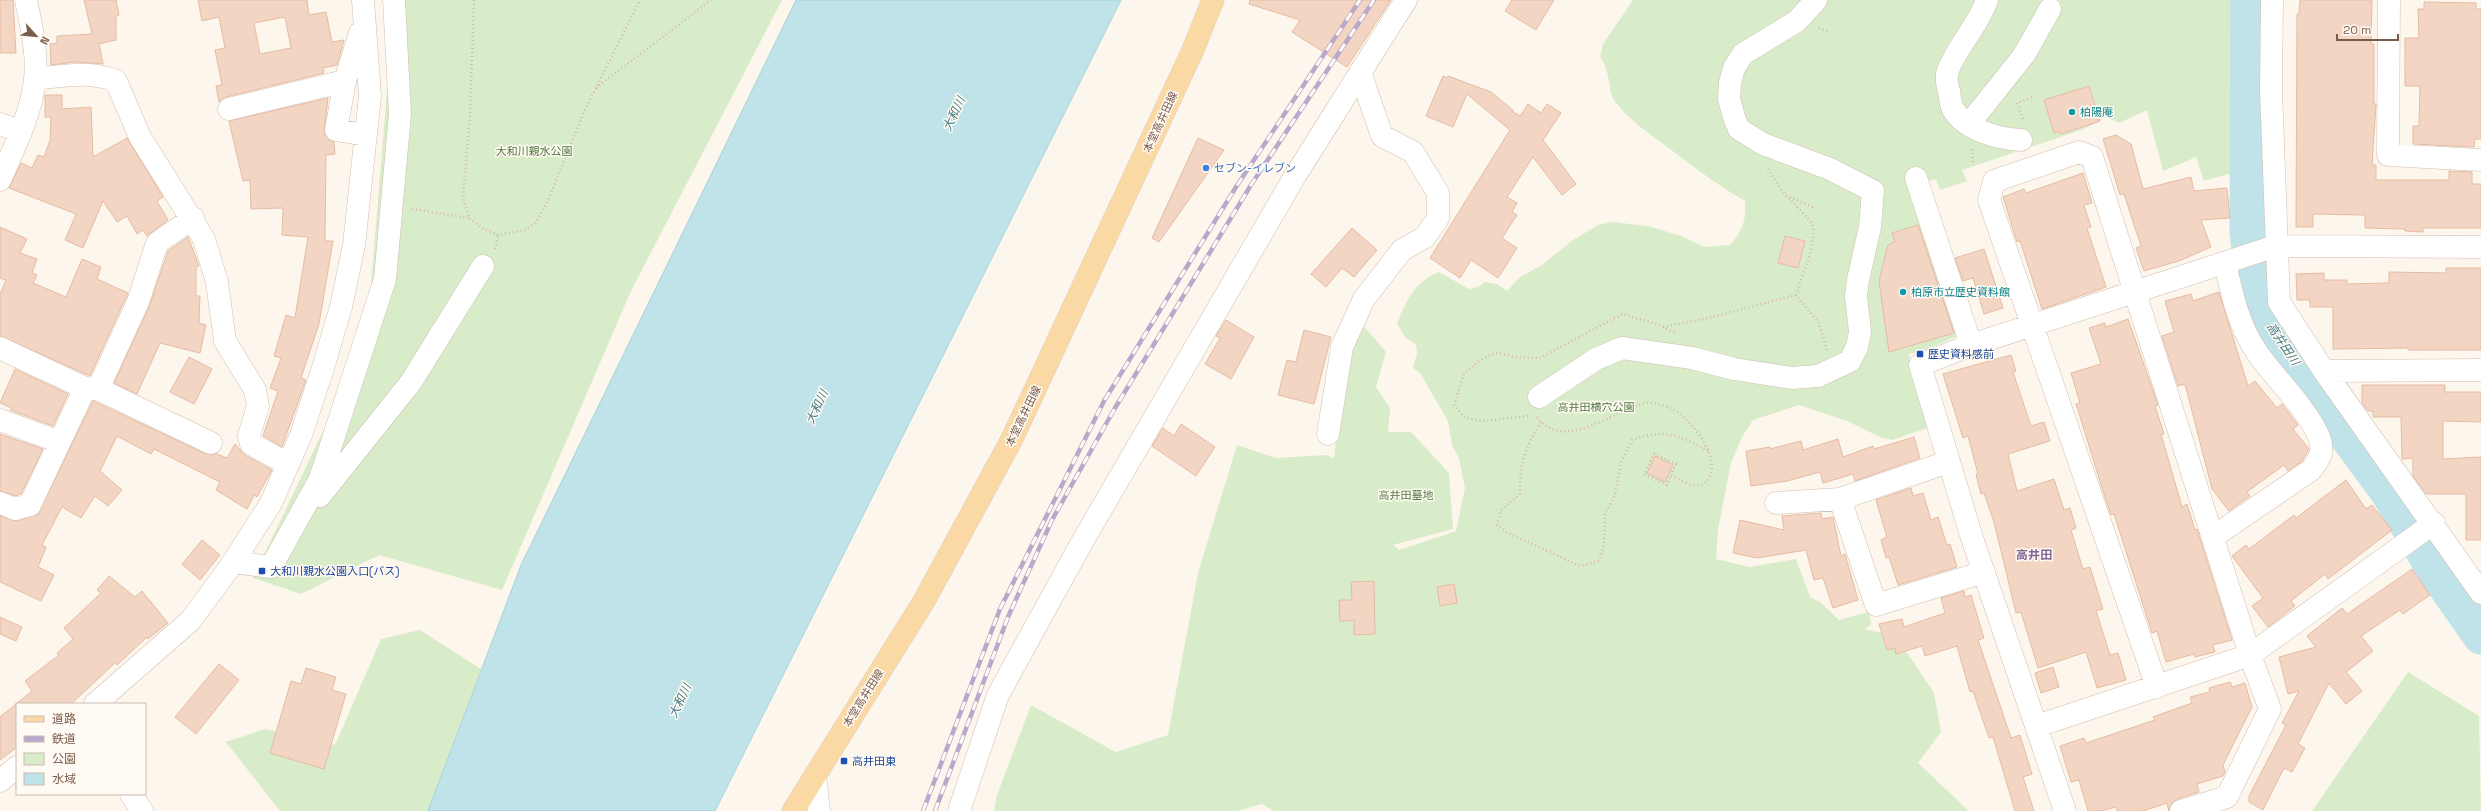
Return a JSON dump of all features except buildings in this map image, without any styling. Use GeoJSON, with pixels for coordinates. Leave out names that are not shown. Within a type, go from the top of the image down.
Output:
{"type":"FeatureCollection","features":[{"type":"Feature","properties":{"kind":"main road","name":"本堂高井田線"},"geometry":{"type":"LineString","coordinates":[[793,811],[924,601],[1012,439],[1192,52],[1213,0]]}},
{"type":"Feature","properties":{"kind":"street"},"geometry":{"type":"LineString","coordinates":[[0,180],[21,132],[36,79],[32,30],[26,0]]}},
{"type":"Feature","properties":{"kind":"street"},"geometry":{"type":"LineString","coordinates":[[233,562],[271,567],[320,479],[385,279],[400,114],[394,0]]}},
{"type":"Feature","properties":{"kind":"street"},"geometry":{"type":"LineString","coordinates":[[959,811],[998,695],[1081,544],[1277,208],[1406,0]]}},
{"type":"Feature","properties":{"kind":"street"},"geometry":{"type":"LineString","coordinates":[[1539,397],[1596,359],[1622,348],[1692,358],[1734,369],[1792,378],[1818,376],[1850,361],[1857,346],[1860,332],[1856,296],[1858,280],[1870,227],[1872,191],[1830,169],[1759,142],[1739,129],[1729,99],[1734,68],[1743,54],[1798,21],[1816,0]]}},
{"type":"Feature","properties":{"kind":"street"},"geometry":{"type":"LineString","coordinates":[[1987,0],[1975,28],[1947,71],[1947,85],[1953,109],[1962,120],[2000,139],[2023,132]]}},
{"type":"Feature","properties":{"kind":"street"},"geometry":{"type":"LineString","coordinates":[[2272,0],[2271,90],[2279,302],[2324,371],[2420,533],[2481,593]]}},
{"type":"Feature","properties":{"kind":"street"},"geometry":{"type":"LineString","coordinates":[[2389,0],[2388,155],[2481,160]]}},
{"type":"Feature","properties":{"kind":"street"},"geometry":{"type":"LineString","coordinates":[[1969,124],[2024,55],[2050,9]]}},
{"type":"Feature","properties":{"kind":"street"},"geometry":{"type":"LineString","coordinates":[[364,10],[345,81],[336,130],[366,136]]}},
{"type":"Feature","properties":{"kind":"street"},"geometry":{"type":"LineString","coordinates":[[96,703],[190,622],[233,562],[271,503],[300,435],[322,371],[341,306],[354,245],[370,96],[364,10]]}},
{"type":"Feature","properties":{"kind":"street"},"geometry":{"type":"LineString","coordinates":[[1328,434],[1342,348],[1364,299],[1402,250],[1425,237],[1438,218],[1438,193],[1413,152],[1382,136],[1360,72]]}},
{"type":"Feature","properties":{"kind":"street"},"geometry":{"type":"LineString","coordinates":[[36,79],[102,75],[116,81],[124,95],[132,120],[140,137],[193,218],[204,239],[216,277],[224,341],[255,390],[258,406],[249,436],[251,444],[288,464]]}},
{"type":"Feature","properties":{"kind":"street"},"geometry":{"type":"LineString","coordinates":[[229,109],[345,81]]}},
{"type":"Feature","properties":{"kind":"street"},"geometry":{"type":"LineString","coordinates":[[0,124],[21,132]]}},
{"type":"Feature","properties":{"kind":"street"},"geometry":{"type":"LineString","coordinates":[[2157,686],[1988,200],[1994,181],[2079,152],[2092,157],[2137,292],[2250,654],[2270,708],[2227,797],[2181,811]]}},
{"type":"Feature","properties":{"kind":"street"},"geometry":{"type":"LineString","coordinates":[[1916,178],[1971,345]]}},
{"type":"Feature","properties":{"kind":"street"},"geometry":{"type":"LineString","coordinates":[[0,503],[15,509],[30,505],[60,442],[91,389],[138,302],[158,242],[193,218]]}},
{"type":"Feature","properties":{"kind":"street"},"geometry":{"type":"LineString","coordinates":[[2065,811],[1948,462],[1920,365],[1971,345],[2276,246],[2481,247]]}},
{"type":"Feature","properties":{"kind":"street"},"geometry":{"type":"LineString","coordinates":[[289,534],[411,382],[489,258]]}},
{"type":"Feature","properties":{"kind":"street"},"geometry":{"type":"LineString","coordinates":[[2213,537],[2311,470],[2320,459],[2322,448],[2312,424],[2257,353],[2240,322],[2241,258]]}},
{"type":"Feature","properties":{"kind":"street"},"geometry":{"type":"LineString","coordinates":[[0,348],[211,443]]}},
{"type":"Feature","properties":{"kind":"street"},"geometry":{"type":"LineString","coordinates":[[2324,371],[2481,370]]}},
{"type":"Feature","properties":{"kind":"street"},"geometry":{"type":"LineString","coordinates":[[0,420],[60,442]]}},
{"type":"Feature","properties":{"kind":"street"},"geometry":{"type":"LineString","coordinates":[[1776,503],[1840,499],[1948,462]]}},
{"type":"Feature","properties":{"kind":"street"},"geometry":{"type":"LineString","coordinates":[[1840,499],[1876,605],[1984,572]]}},
{"type":"Feature","properties":{"kind":"street"},"geometry":{"type":"LineString","coordinates":[[2037,726],[2250,654],[2420,533]]}},
{"type":"Feature","properties":{"kind":"street"},"geometry":{"type":"LineString","coordinates":[[0,781],[16,768]]}},
{"type":"Feature","properties":{"kind":"street"},"geometry":{"type":"LineString","coordinates":[[815,775],[819,811]]}},
{"type":"Feature","properties":{"kind":"street"},"geometry":{"type":"LineString","coordinates":[[132,795],[142,811]]}},
{"type":"Feature","properties":{"kind":"path"},"geometry":{"type":"LineString","coordinates":[[469,218],[463,197],[474,0]]}},
{"type":"Feature","properties":{"kind":"path"},"geometry":{"type":"LineString","coordinates":[[392,206],[469,218],[484,229],[498,235],[525,230],[536,222],[547,203],[583,114],[640,0]]}},
{"type":"Feature","properties":{"kind":"path"},"geometry":{"type":"LineString","coordinates":[[596,88],[711,0]]}},
{"type":"Feature","properties":{"kind":"path"},"geometry":{"type":"LineString","coordinates":[[2023,132],[2017,103],[2033,97]]}},
{"type":"Feature","properties":{"kind":"path"},"geometry":{"type":"LineString","coordinates":[[1796,295],[1810,254],[1814,232],[1812,223],[1788,197],[1815,208]]}},
{"type":"Feature","properties":{"kind":"path"},"geometry":{"type":"LineString","coordinates":[[489,258],[498,235]]}},
{"type":"Feature","properties":{"kind":"path"},"geometry":{"type":"LineString","coordinates":[[1796,295],[1819,323],[1832,369]]}},
{"type":"Feature","properties":{"kind":"path"},"geometry":{"type":"LineString","coordinates":[[1663,327],[1739,311],[1796,295]]}},
{"type":"Feature","properties":{"kind":"path"},"geometry":{"type":"LineString","coordinates":[[1539,397],[1536,415],[1541,422],[1551,430],[1566,432],[1591,425],[1647,403],[1670,408],[1688,420],[1713,459],[1713,470],[1707,482],[1699,485],[1671,475]]}},
{"type":"Feature","properties":{"kind":"path"},"geometry":{"type":"LineString","coordinates":[[1541,422],[1533,433],[1523,458],[1520,476],[1520,494],[1501,510],[1497,525],[1508,533],[1580,566],[1599,561],[1603,554],[1605,513],[1614,498],[1622,462],[1632,440],[1663,433],[1676,436],[1709,451]]}},
{"type":"Feature","properties":{"kind":"path"},"geometry":{"type":"LineString","coordinates":[[1654,454],[1676,464],[1671,475],[1667,485],[1644,474],[1654,454]]}},
{"type":"Feature","properties":{"kind":"green space","name":"大和川親水公園"},"geometry":{"type":"Polygon","coordinates":[[[383,0],[782,0],[631,291],[502,590],[379,555],[301,594],[253,578],[343,389],[371,285],[389,67],[383,0]]]}},
{"type":"Feature","properties":{"kind":"green space"},"geometry":{"type":"Polygon","coordinates":[[[1633,0],[2237,0],[2233,78],[2236,172],[2204,181],[2196,157],[2163,171],[2147,110],[2119,123],[2106,117],[2084,129],[1962,170],[1967,181],[1940,190],[1936,179],[1916,184],[1960,335],[1923,351],[1909,354],[1928,428],[1892,440],[1882,438],[1847,421],[1799,405],[1753,420],[1742,437],[1731,463],[1718,529],[1716,559],[1749,567],[1796,559],[1810,597],[1820,602],[1839,620],[1869,612],[1871,625],[1865,629],[1882,633],[1904,648],[1934,693],[1941,732],[1918,763],[1969,811],[1273,811],[1262,804],[1237,811],[994,811],[997,795],[1031,705],[1116,752],[1168,735],[1198,573],[1237,445],[1276,458],[1327,455],[1334,459],[1345,350],[1361,323],[1386,352],[1376,387],[1390,408],[1388,432],[1411,432],[1449,473],[1453,529],[1393,545],[1399,550],[1456,531],[1465,488],[1459,458],[1452,445],[1448,421],[1420,373],[1413,368],[1417,353],[1416,345],[1405,337],[1397,324],[1412,293],[1424,281],[1439,272],[1469,289],[1478,287],[1485,282],[1497,284],[1507,291],[1520,277],[1542,265],[1573,240],[1598,225],[1612,222],[1648,226],[1681,236],[1704,247],[1730,245],[1738,235],[1743,225],[1745,201],[1713,180],[1642,128],[1625,113],[1612,96],[1608,74],[1604,62],[1600,57],[1603,44],[1633,0]]]}},
{"type":"Feature","properties":{"kind":"green space"},"geometry":{"type":"Polygon","coordinates":[[[420,630],[481,669],[428,811],[280,811],[226,742],[265,729],[335,745],[381,639],[420,630]]]}},
{"type":"Feature","properties":{"kind":"green space"},"geometry":{"type":"Polygon","coordinates":[[[2408,672],[2479,716],[2481,811],[2312,811],[2408,672]]]}},
{"type":"Feature","properties":{"kind":"water","name":"大和川"},"geometry":{"type":"Polygon","coordinates":[[[796,0],[1121,0],[715,811],[428,811],[521,565],[796,0]]]}},
{"type":"Feature","properties":{"kind":"waterway","name":"高井田川"},"geometry":{"type":"LineString","coordinates":[[2249,0],[2248,230],[2255,302],[2318,396],[2388,491],[2437,573],[2481,636]]}},
{"type":"Feature","properties":{"kind":"railway"},"geometry":{"type":"LineString","coordinates":[[923,811],[1000,609],[1104,401],[1236,187],[1360,0]]}},
{"type":"Feature","properties":{"kind":"railway"},"geometry":{"type":"LineString","coordinates":[[935,811],[1008,617],[1052,520],[1115,408],[1251,185],[1374,0]]}},
{"type":"Feature","properties":{"kind":"place","name":"柏陽庵"},"geometry":{"type":"Point","coordinates":[2072,112]}},
{"type":"Feature","properties":{"kind":"place","name":"セブン-イレブン"},"geometry":{"type":"Point","coordinates":[1206,168]}},
{"type":"Feature","properties":{"kind":"place","name":"柏原市立歴史資料館"},"geometry":{"type":"Point","coordinates":[1903,292]}},
{"type":"Feature","properties":{"kind":"place","name":"歴史資料感前"},"geometry":{"type":"Point","coordinates":[1920,354]}},
{"type":"Feature","properties":{"kind":"place","name":"大和川親水公園入口(バス)"},"geometry":{"type":"Point","coordinates":[262,571]}},
{"type":"Feature","properties":{"kind":"place","name":"高井田東"},"geometry":{"type":"Point","coordinates":[844,761]}},
{"type":"Feature","properties":{"kind":"district","name":"高井田"},"geometry":{"type":"Point","coordinates":[2034,555]}},
{"type":"Feature","properties":{"kind":"park label","name":"高井田横穴公園"},"geometry":{"type":"Point","coordinates":[1596,407]}},
{"type":"Feature","properties":{"kind":"park label","name":"高井田墓地"},"geometry":{"type":"Point","coordinates":[1406,495]}}]}
